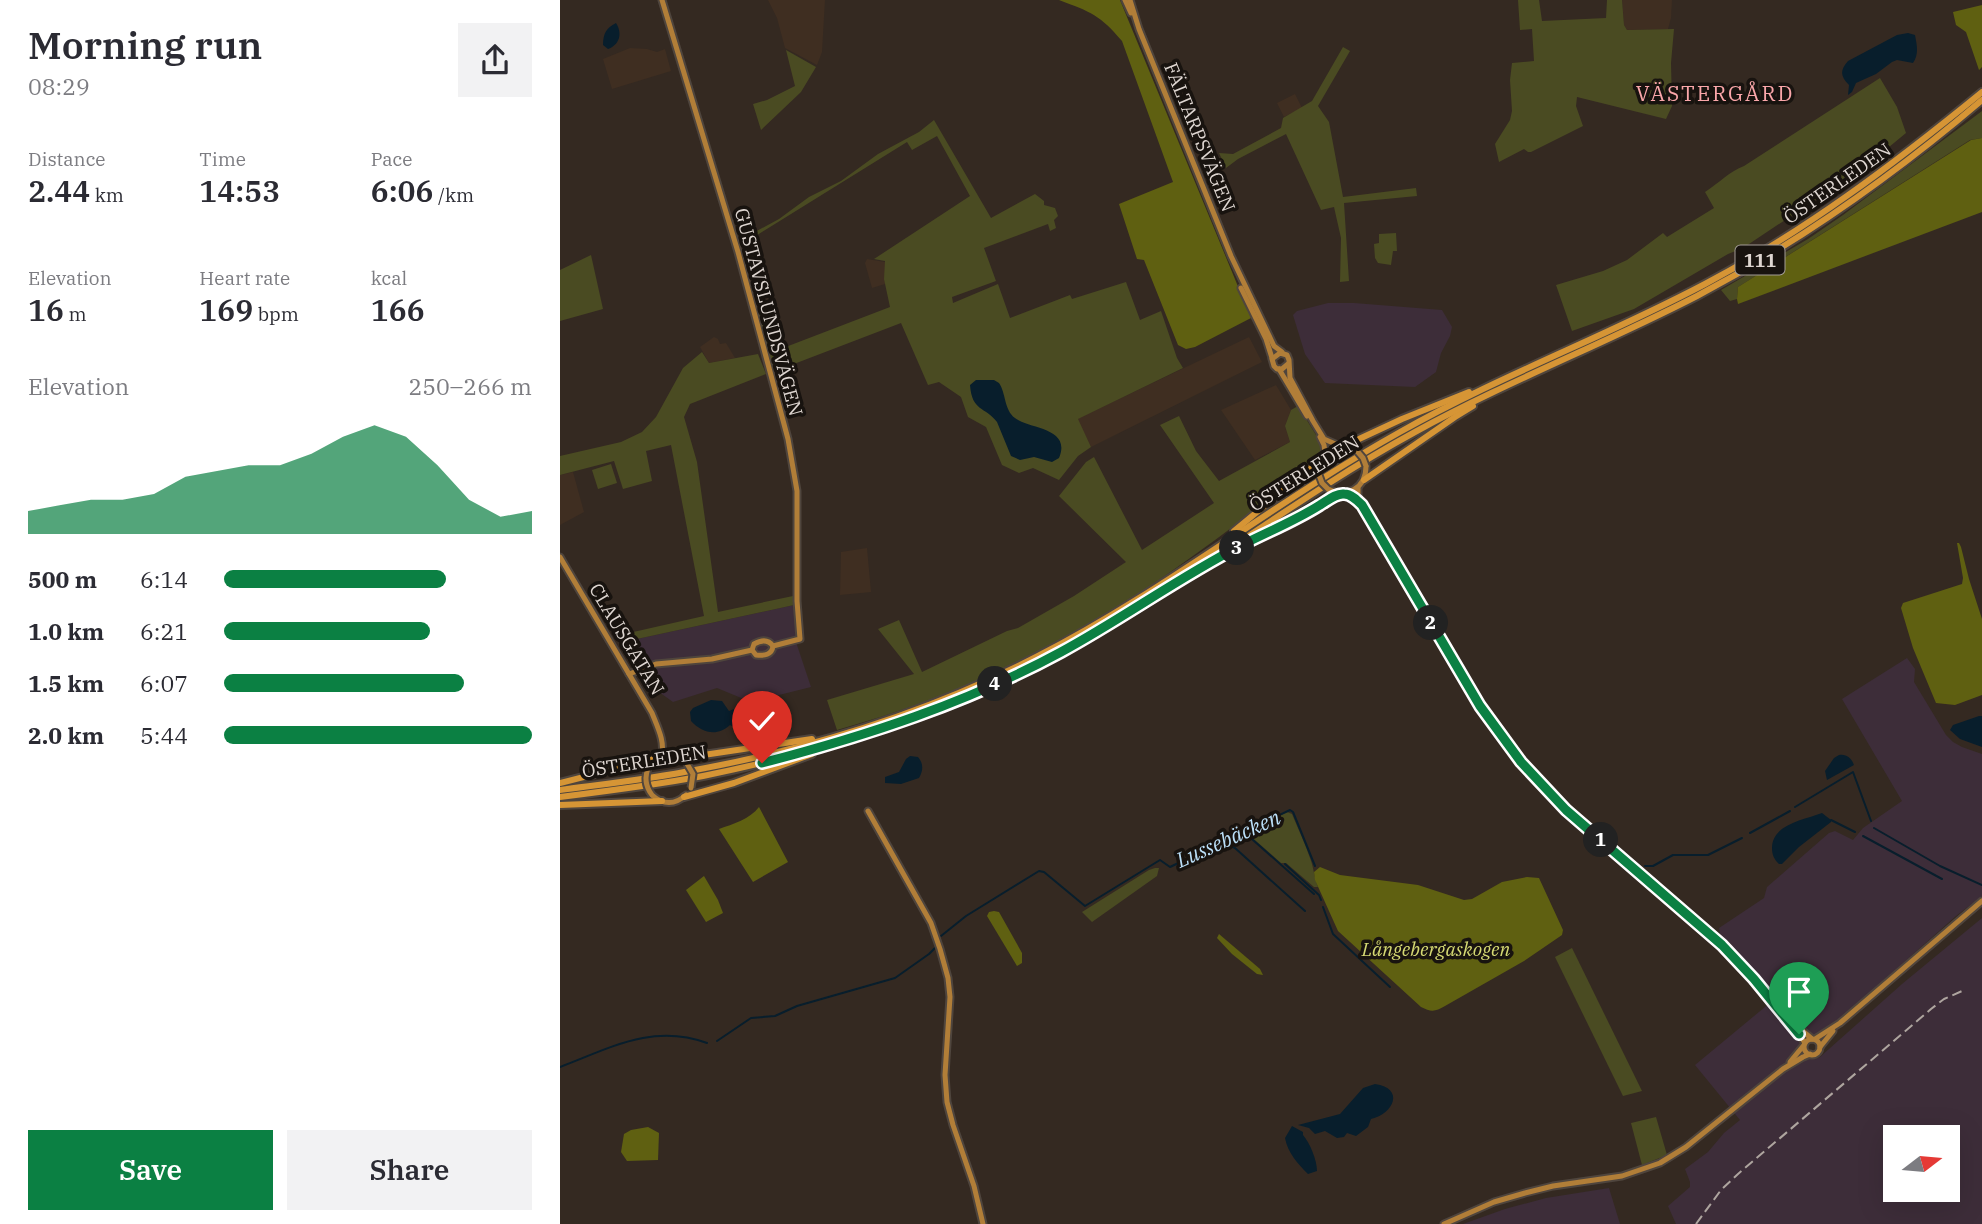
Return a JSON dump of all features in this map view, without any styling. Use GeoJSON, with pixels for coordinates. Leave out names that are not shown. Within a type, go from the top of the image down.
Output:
{"type":"FeatureCollection","features":[{"type":"Feature","properties":{"kind":"main road","name":"ÖSTERLEDEN"},"geometry":{"type":"LineString","coordinates":[[560,790],[697,770],[793,749],[941,700],[1005,673],[1111,616],[1304,490],[1399,433],[1497,382],[1660,307],[1751,259],[1866,184],[1944,123],[1982,89]]}},
{"type":"Feature","properties":{"kind":"main road","name":"ÖSTERLEDEN"},"geometry":{"type":"LineString","coordinates":[[560,797],[698,777],[842,742],[918,717],[1042,662],[1136,609],[1296,503],[1373,456],[1480,398],[1699,295],[1786,245],[1887,176],[1982,101]]}},
{"type":"Feature","properties":{"kind":"main road"},"geometry":{"type":"LineString","coordinates":[[1342,446],[1497,382]]}},
{"type":"Feature","properties":{"kind":"main road"},"geometry":{"type":"LineString","coordinates":[[1364,480],[1455,416],[1515,382]]}},
{"type":"Feature","properties":{"kind":"main road"},"geometry":{"type":"LineString","coordinates":[[1210,552],[1324,454]]}},
{"type":"Feature","properties":{"kind":"main road"},"geometry":{"type":"LineString","coordinates":[[1204,565],[1343,494]]}},
{"type":"Feature","properties":{"kind":"main road"},"geometry":{"type":"LineString","coordinates":[[678,756],[757,749],[835,735]]}},
{"type":"Feature","properties":{"kind":"main road"},"geometry":{"type":"LineString","coordinates":[[684,797],[734,783],[842,742]]}},
{"type":"Feature","properties":{"kind":"main road"},"geometry":{"type":"LineString","coordinates":[[560,783],[659,757]]}},
{"type":"Feature","properties":{"kind":"main road"},"geometry":{"type":"LineString","coordinates":[[560,804],[662,801]]}},
{"type":"Feature","properties":{"kind":"street","name":"GUSTAVSLUNDSVÄGEN"},"geometry":{"type":"LineString","coordinates":[[662,0],[737,252],[790,446],[797,491],[797,601],[800,639],[773,646]]}},
{"type":"Feature","properties":{"kind":"street","name":"FÄLTARPSVÄGEN"},"geometry":{"type":"LineString","coordinates":[[1127,0],[1231,256],[1245,297],[1266,339],[1272,358]]}},
{"type":"Feature","properties":{"kind":"street","name":"FÄLTARPSVÄGEN"},"geometry":{"type":"LineString","coordinates":[[1231,256],[1274,346],[1282,352]]}},
{"type":"Feature","properties":{"kind":"street"},"geometry":{"type":"LineString","coordinates":[[1324,454],[1322,441],[1279,369],[1274,366],[1272,358],[1282,352],[1287,356],[1290,378],[1320,433],[1328,442],[1357,451],[1363,458],[1366,466],[1364,480],[1357,493],[1362,505],[1480,706],[1521,762],[1566,810],[1722,945],[1802,1032],[1814,1039],[1820,1047]]}},
{"type":"Feature","properties":{"kind":"street"},"geometry":{"type":"LineString","coordinates":[[1279,369],[1289,364]]}},
{"type":"Feature","properties":{"kind":"street"},"geometry":{"type":"LineString","coordinates":[[1342,446],[1324,454],[1320,461],[1319,475],[1328,489],[1362,505]]}},
{"type":"Feature","properties":{"kind":"street"},"geometry":{"type":"LineString","coordinates":[[1343,494],[1358,488]]}},
{"type":"Feature","properties":{"kind":"street","name":"CLAUSGATAN"},"geometry":{"type":"LineString","coordinates":[[560,557],[652,713],[662,740],[663,750],[659,757]]}},
{"type":"Feature","properties":{"kind":"street"},"geometry":{"type":"LineString","coordinates":[[763,640],[773,646],[772,651],[766,655],[756,655],[752,650],[754,645],[763,640]]}},
{"type":"Feature","properties":{"kind":"street"},"geometry":{"type":"LineString","coordinates":[[629,674],[656,664],[712,659],[752,650]]}},
{"type":"Feature","properties":{"kind":"street","name":"CLAUSGATAN"},"geometry":{"type":"LineString","coordinates":[[662,740],[671,752],[678,756]]}},
{"type":"Feature","properties":{"kind":"street"},"geometry":{"type":"LineString","coordinates":[[678,756],[686,762],[693,774],[691,788],[684,797],[672,803],[662,801],[648,789],[645,779],[649,766],[659,757],[678,756]]}},
{"type":"Feature","properties":{"kind":"street"},"geometry":{"type":"LineString","coordinates":[[868,811],[926,915],[940,949],[950,997],[945,1064],[949,1112],[974,1186],[983,1224]]}},
{"type":"Feature","properties":{"kind":"street"},"geometry":{"type":"LineString","coordinates":[[1783,1069],[1804,1044],[1840,1023],[1982,901]]}},
{"type":"Feature","properties":{"kind":"street"},"geometry":{"type":"LineString","coordinates":[[1785,1014],[1804,1044],[1805,1051],[1810,1054]]}},
{"type":"Feature","properties":{"kind":"street"},"geometry":{"type":"LineString","coordinates":[[1444,1224],[1494,1202],[1525,1193],[1622,1176],[1660,1163],[1686,1147],[1783,1069],[1818,1052],[1840,1023]]}},
{"type":"Feature","properties":{"kind":"shaded area"},"geometry":{"type":"Polygon","coordinates":[[[768,0],[825,0],[822,52],[817,65],[785,48],[777,18],[768,0]]]}},
{"type":"Feature","properties":{"kind":"shaded area"},"geometry":{"type":"Polygon","coordinates":[[[1518,0],[1539,0],[1542,21],[1606,18],[1607,0],[1622,0],[1624,25],[1627,30],[1674,29],[1671,63],[1672,106],[1666,119],[1577,97],[1576,106],[1583,126],[1531,152],[1524,149],[1499,162],[1495,144],[1510,120],[1512,111],[1512,63],[1534,61],[1532,29],[1520,30],[1518,0]]]}},
{"type":"Feature","properties":{"kind":"shaded area"},"geometry":{"type":"Polygon","coordinates":[[[1622,0],[1672,0],[1668,29],[1627,30],[1624,25],[1622,0]]]}},
{"type":"Feature","properties":{"kind":"shaded area"},"geometry":{"type":"Polygon","coordinates":[[[1343,47],[1350,51],[1318,106],[1329,122],[1343,197],[1416,188],[1417,196],[1344,203],[1349,281],[1340,282],[1341,238],[1334,207],[1321,210],[1286,134],[1226,168],[1219,153],[1233,154],[1281,128],[1283,118],[1312,101],[1343,47]]]}},
{"type":"Feature","properties":{"kind":"shaded area"},"geometry":{"type":"Polygon","coordinates":[[[630,48],[657,52],[665,49],[671,71],[612,89],[603,59],[630,48]]]}},
{"type":"Feature","properties":{"kind":"shaded area"},"geometry":{"type":"Polygon","coordinates":[[[786,50],[816,67],[801,92],[761,130],[753,104],[795,86],[786,50]]]}},
{"type":"Feature","properties":{"kind":"shaded area"},"geometry":{"type":"Polygon","coordinates":[[[1880,78],[1897,107],[1906,133],[1866,166],[1743,248],[1634,309],[1572,331],[1556,285],[1603,271],[1627,260],[1663,233],[1667,237],[1714,208],[1705,192],[1880,78]]]}},
{"type":"Feature","properties":{"kind":"shaded area"},"geometry":{"type":"Polygon","coordinates":[[[1295,94],[1302,108],[1284,117],[1277,103],[1295,94]]]}},
{"type":"Feature","properties":{"kind":"shaded area"},"geometry":{"type":"Polygon","coordinates":[[[1982,111],[1982,138],[1970,140],[1738,287],[1737,299],[1730,301],[1721,290],[1808,239],[1843,215],[1982,111]]]}},
{"type":"Feature","properties":{"kind":"shaded area"},"geometry":{"type":"Polygon","coordinates":[[[934,120],[991,218],[1035,194],[1044,201],[1044,205],[1055,208],[1058,216],[1054,220],[1056,228],[1050,231],[1048,224],[984,248],[996,281],[952,297],[953,303],[998,284],[1010,318],[1070,295],[1072,299],[1126,282],[1140,320],[1161,311],[1183,368],[1078,419],[1091,447],[1078,456],[1059,480],[1033,468],[1019,473],[1002,465],[986,427],[968,417],[961,397],[939,382],[928,385],[901,323],[773,372],[759,310],[770,353],[890,307],[884,279],[885,261],[874,259],[970,196],[937,136],[912,150],[907,142],[741,245],[740,240],[779,219],[809,197],[841,181],[878,154],[919,132],[934,120]]]}},
{"type":"Feature","properties":{"kind":"shaded area"},"geometry":{"type":"Polygon","coordinates":[[[1396,233],[1397,251],[1393,251],[1391,265],[1378,263],[1374,244],[1379,243],[1379,234],[1396,233]]]}},
{"type":"Feature","properties":{"kind":"shaded area"},"geometry":{"type":"Polygon","coordinates":[[[591,255],[603,309],[560,321],[560,270],[591,255]]]}},
{"type":"Feature","properties":{"kind":"shaded area"},"geometry":{"type":"Polygon","coordinates":[[[867,259],[885,262],[885,284],[872,288],[865,263],[867,259]]]}},
{"type":"Feature","properties":{"kind":"shaded area"},"geometry":{"type":"Polygon","coordinates":[[[1328,303],[1442,310],[1452,327],[1436,372],[1415,387],[1325,383],[1305,354],[1293,315],[1297,311],[1328,303]]]}},
{"type":"Feature","properties":{"kind":"shaded area"},"geometry":{"type":"Polygon","coordinates":[[[714,337],[720,344],[726,343],[735,358],[709,363],[700,347],[714,337]]]}},
{"type":"Feature","properties":{"kind":"shaded area"},"geometry":{"type":"Polygon","coordinates":[[[1249,337],[1262,362],[1091,447],[1077,419],[1249,337]]]}},
{"type":"Feature","properties":{"kind":"shaded area"},"geometry":{"type":"Polygon","coordinates":[[[702,352],[709,363],[758,354],[766,374],[690,404],[684,417],[697,462],[718,612],[793,596],[794,605],[623,642],[620,635],[704,616],[671,445],[646,451],[652,481],[623,489],[614,461],[560,475],[560,456],[621,442],[642,432],[656,417],[683,368],[702,352]]]}},
{"type":"Feature","properties":{"kind":"shaded area"},"geometry":{"type":"Polygon","coordinates":[[[1276,385],[1291,410],[1285,426],[1290,442],[1255,460],[1221,410],[1276,385]]]}},
{"type":"Feature","properties":{"kind":"shaded area"},"geometry":{"type":"Polygon","coordinates":[[[1298,406],[1323,446],[1317,461],[1177,568],[1088,626],[997,673],[934,699],[837,730],[827,700],[914,674],[878,629],[899,620],[922,672],[1018,628],[1126,562],[1059,496],[1086,462],[1094,457],[1142,550],[1214,503],[1160,425],[1179,416],[1196,451],[1219,481],[1290,442],[1285,426],[1291,410],[1298,406]]]}},
{"type":"Feature","properties":{"kind":"shaded area"},"geometry":{"type":"Polygon","coordinates":[[[611,464],[617,483],[598,489],[592,470],[611,464]]]}},
{"type":"Feature","properties":{"kind":"shaded area"},"geometry":{"type":"Polygon","coordinates":[[[573,472],[584,512],[560,525],[560,475],[573,472]]]}},
{"type":"Feature","properties":{"kind":"shaded area"},"geometry":{"type":"Polygon","coordinates":[[[867,548],[871,592],[840,595],[841,552],[867,548]]]}},
{"type":"Feature","properties":{"kind":"shaded area"},"geometry":{"type":"Polygon","coordinates":[[[794,605],[796,642],[811,687],[751,702],[717,688],[673,702],[652,687],[623,642],[794,605]]]}},
{"type":"Feature","properties":{"kind":"shaded area"},"geometry":{"type":"Polygon","coordinates":[[[1907,658],[1915,669],[1914,682],[1946,735],[1962,747],[1982,754],[1982,896],[1831,1027],[1819,1035],[1811,1034],[1720,934],[1719,928],[1764,898],[1767,887],[1829,833],[1835,831],[1853,840],[1863,828],[1902,801],[1842,699],[1907,658]]]}},
{"type":"Feature","properties":{"kind":"shaded area"},"geometry":{"type":"Polygon","coordinates":[[[1287,812],[1292,814],[1304,841],[1318,887],[1314,887],[1286,863],[1281,863],[1248,834],[1287,812]]]}},
{"type":"Feature","properties":{"kind":"shaded area"},"geometry":{"type":"Polygon","coordinates":[[[1159,868],[1157,876],[1092,922],[1082,912],[1149,870],[1159,868]]]}},
{"type":"Feature","properties":{"kind":"shaded area"},"geometry":{"type":"Polygon","coordinates":[[[1982,918],[1982,1224],[1676,1224],[1668,1206],[1690,1187],[1685,1169],[1708,1152],[1724,1133],[1740,1120],[1695,1065],[1771,1002],[1801,1041],[1803,1053],[1814,1059],[1820,1057],[1982,918]]]}},
{"type":"Feature","properties":{"kind":"shaded area"},"geometry":{"type":"Polygon","coordinates":[[[1572,948],[1642,1091],[1623,1096],[1555,957],[1572,948]]]}},
{"type":"Feature","properties":{"kind":"shaded area"},"geometry":{"type":"Polygon","coordinates":[[[1656,1117],[1667,1155],[1642,1165],[1631,1123],[1656,1117]]]}},
{"type":"Feature","properties":{"kind":"shaded area"},"geometry":{"type":"Polygon","coordinates":[[[1609,1188],[1620,1224],[1463,1224],[1546,1198],[1609,1188]]]}},
{"type":"Feature","properties":{"kind":"green space"},"geometry":{"type":"Polygon","coordinates":[[[1059,0],[1120,0],[1251,318],[1195,347],[1186,349],[1178,345],[1144,260],[1137,259],[1119,204],[1173,182],[1122,41],[1094,15],[1059,0]]]}},
{"type":"Feature","properties":{"kind":"green space"},"geometry":{"type":"Polygon","coordinates":[[[1982,5],[1982,67],[1979,70],[1966,32],[1956,25],[1953,12],[1982,5]]]}},
{"type":"Feature","properties":{"kind":"green space"},"geometry":{"type":"Polygon","coordinates":[[[1982,138],[1982,212],[1738,304],[1738,287],[1971,140],[1982,138]]]}},
{"type":"Feature","properties":{"kind":"green space"},"geometry":{"type":"Polygon","coordinates":[[[1957,543],[1961,547],[1982,619],[1982,695],[1955,705],[1936,703],[1913,648],[1901,608],[1903,603],[1962,584],[1957,543]]]}},
{"type":"Feature","properties":{"kind":"green space"},"geometry":{"type":"Polygon","coordinates":[[[759,807],[788,862],[753,882],[719,829],[746,818],[759,807]]]}},
{"type":"Feature","properties":{"kind":"green space","name":"Långebergaskogen"},"geometry":{"type":"Polygon","coordinates":[[[1320,867],[1340,875],[1418,885],[1464,900],[1472,899],[1502,882],[1527,877],[1539,878],[1563,930],[1562,935],[1524,961],[1442,1008],[1428,1010],[1421,1007],[1338,931],[1315,880],[1314,872],[1320,867]]]}},
{"type":"Feature","properties":{"kind":"green space"},"geometry":{"type":"Polygon","coordinates":[[[704,876],[723,913],[706,922],[686,890],[704,876]]]}},
{"type":"Feature","properties":{"kind":"green space"},"geometry":{"type":"Polygon","coordinates":[[[994,911],[999,912],[1022,953],[1022,963],[1017,966],[987,916],[994,911]]]}},
{"type":"Feature","properties":{"kind":"green space"},"geometry":{"type":"Polygon","coordinates":[[[1219,934],[1260,969],[1263,975],[1257,974],[1232,954],[1217,938],[1219,934]]]}},
{"type":"Feature","properties":{"kind":"green space"},"geometry":{"type":"Polygon","coordinates":[[[648,1127],[659,1133],[658,1160],[627,1161],[621,1152],[624,1134],[648,1127]]]}},
{"type":"Feature","properties":{"kind":"water"},"geometry":{"type":"Polygon","coordinates":[[[616,23],[619,39],[608,49],[603,45],[604,35],[607,29],[616,23]]]}},
{"type":"Feature","properties":{"kind":"water"},"geometry":{"type":"Polygon","coordinates":[[[1897,35],[1915,35],[1917,53],[1913,63],[1897,60],[1892,62],[1876,74],[1856,83],[1848,95],[1849,85],[1842,73],[1848,61],[1897,35]]]}},
{"type":"Feature","properties":{"kind":"water"},"geometry":{"type":"Polygon","coordinates":[[[976,380],[994,380],[999,383],[1011,415],[1021,422],[1047,430],[1059,440],[1059,458],[1052,462],[1034,457],[1020,460],[1011,456],[997,422],[973,400],[970,385],[976,380]]]}},
{"type":"Feature","properties":{"kind":"water"},"geometry":{"type":"Polygon","coordinates":[[[711,700],[722,701],[729,711],[734,709],[751,714],[754,720],[747,728],[730,725],[720,731],[705,731],[691,721],[690,712],[711,700]]]}},
{"type":"Feature","properties":{"kind":"water"},"geometry":{"type":"Polygon","coordinates":[[[1982,716],[1982,747],[1960,739],[1950,730],[1953,725],[1982,716]]]}},
{"type":"Feature","properties":{"kind":"water"},"geometry":{"type":"Polygon","coordinates":[[[1839,755],[1848,757],[1854,765],[1827,780],[1825,771],[1839,755]]]}},
{"type":"Feature","properties":{"kind":"water"},"geometry":{"type":"Polygon","coordinates":[[[910,756],[918,757],[921,762],[919,778],[901,784],[885,783],[885,777],[899,772],[910,756]]]}},
{"type":"Feature","properties":{"kind":"water"},"geometry":{"type":"Polygon","coordinates":[[[1822,813],[1831,822],[1779,864],[1772,850],[1777,833],[1790,824],[1822,813]]]}},
{"type":"Feature","properties":{"kind":"water"},"geometry":{"type":"Polygon","coordinates":[[[1375,1084],[1390,1090],[1393,1101],[1386,1112],[1371,1119],[1368,1127],[1356,1136],[1347,1133],[1344,1137],[1337,1138],[1325,1131],[1315,1134],[1309,1128],[1298,1125],[1340,1114],[1363,1088],[1375,1084]]]}},
{"type":"Feature","properties":{"kind":"water"},"geometry":{"type":"Polygon","coordinates":[[[1292,1126],[1303,1132],[1313,1152],[1317,1171],[1308,1174],[1291,1153],[1285,1138],[1292,1126]]]}},
{"type":"Feature","properties":{"kind":"waterway"},"geometry":{"type":"LineString","coordinates":[[1795,807],[1853,772],[1871,821]]}},
{"type":"Feature","properties":{"kind":"waterway","name":"Lussebäcken"},"geometry":{"type":"LineString","coordinates":[[941,936],[966,916],[1039,871],[1044,872],[1085,906],[1160,860],[1170,867],[1290,810],[1315,866]]}},
{"type":"Feature","properties":{"kind":"waterway"},"geometry":{"type":"LineString","coordinates":[[1750,833],[1790,811]]}},
{"type":"Feature","properties":{"kind":"waterway"},"geometry":{"type":"LineString","coordinates":[[1831,820],[1855,832]]}},
{"type":"Feature","properties":{"kind":"waterway"},"geometry":{"type":"LineString","coordinates":[[1874,828],[1940,866],[1982,885]]}},
{"type":"Feature","properties":{"kind":"waterway"},"geometry":{"type":"LineString","coordinates":[[1244,832],[1314,894]]}},
{"type":"Feature","properties":{"kind":"waterway"},"geometry":{"type":"LineString","coordinates":[[1863,836],[1942,879]]}},
{"type":"Feature","properties":{"kind":"waterway"},"geometry":{"type":"LineString","coordinates":[[1645,866],[1653,866],[1673,855],[1708,855],[1742,838]]}},
{"type":"Feature","properties":{"kind":"waterway"},"geometry":{"type":"LineString","coordinates":[[1223,843],[1235,848],[1305,911]]}},
{"type":"Feature","properties":{"kind":"waterway"},"geometry":{"type":"LineString","coordinates":[[1285,864],[1319,895],[1321,900]]}},
{"type":"Feature","properties":{"kind":"waterway"},"geometry":{"type":"LineString","coordinates":[[1323,907],[1333,934],[1390,987]]}},
{"type":"Feature","properties":{"kind":"waterway","name":"Lussebäcken"},"geometry":{"type":"LineString","coordinates":[[717,1041],[751,1018],[775,1016],[797,1006],[895,978],[935,948]]}},
{"type":"Feature","properties":{"kind":"waterway","name":"Lussebäcken"},"geometry":{"type":"LineString","coordinates":[[560,1067],[614,1046],[650,1037],[668,1036],[707,1043]]}},
{"type":"Feature","properties":{"kind":"railway"},"geometry":{"type":"LineString","coordinates":[[1696,1224],[1721,1190],[1738,1174],[1931,1009],[1944,999],[1962,991]]}},
{"type":"Feature","properties":{"kind":"district","name":"VÄSTERGÅRD"},"geometry":{"type":"Point","coordinates":[1715,93]}},
{"type":"Feature","properties":{"kind":"route"},"geometry":{"type":"LineString","coordinates":[[762,763],[884,729],[1007,679],[1061,653],[1204,565],[1333,497],[1346,494],[1362,505],[1480,706],[1521,762],[1566,810],[1722,945],[1785,1014],[1799,1034]]}}]}
